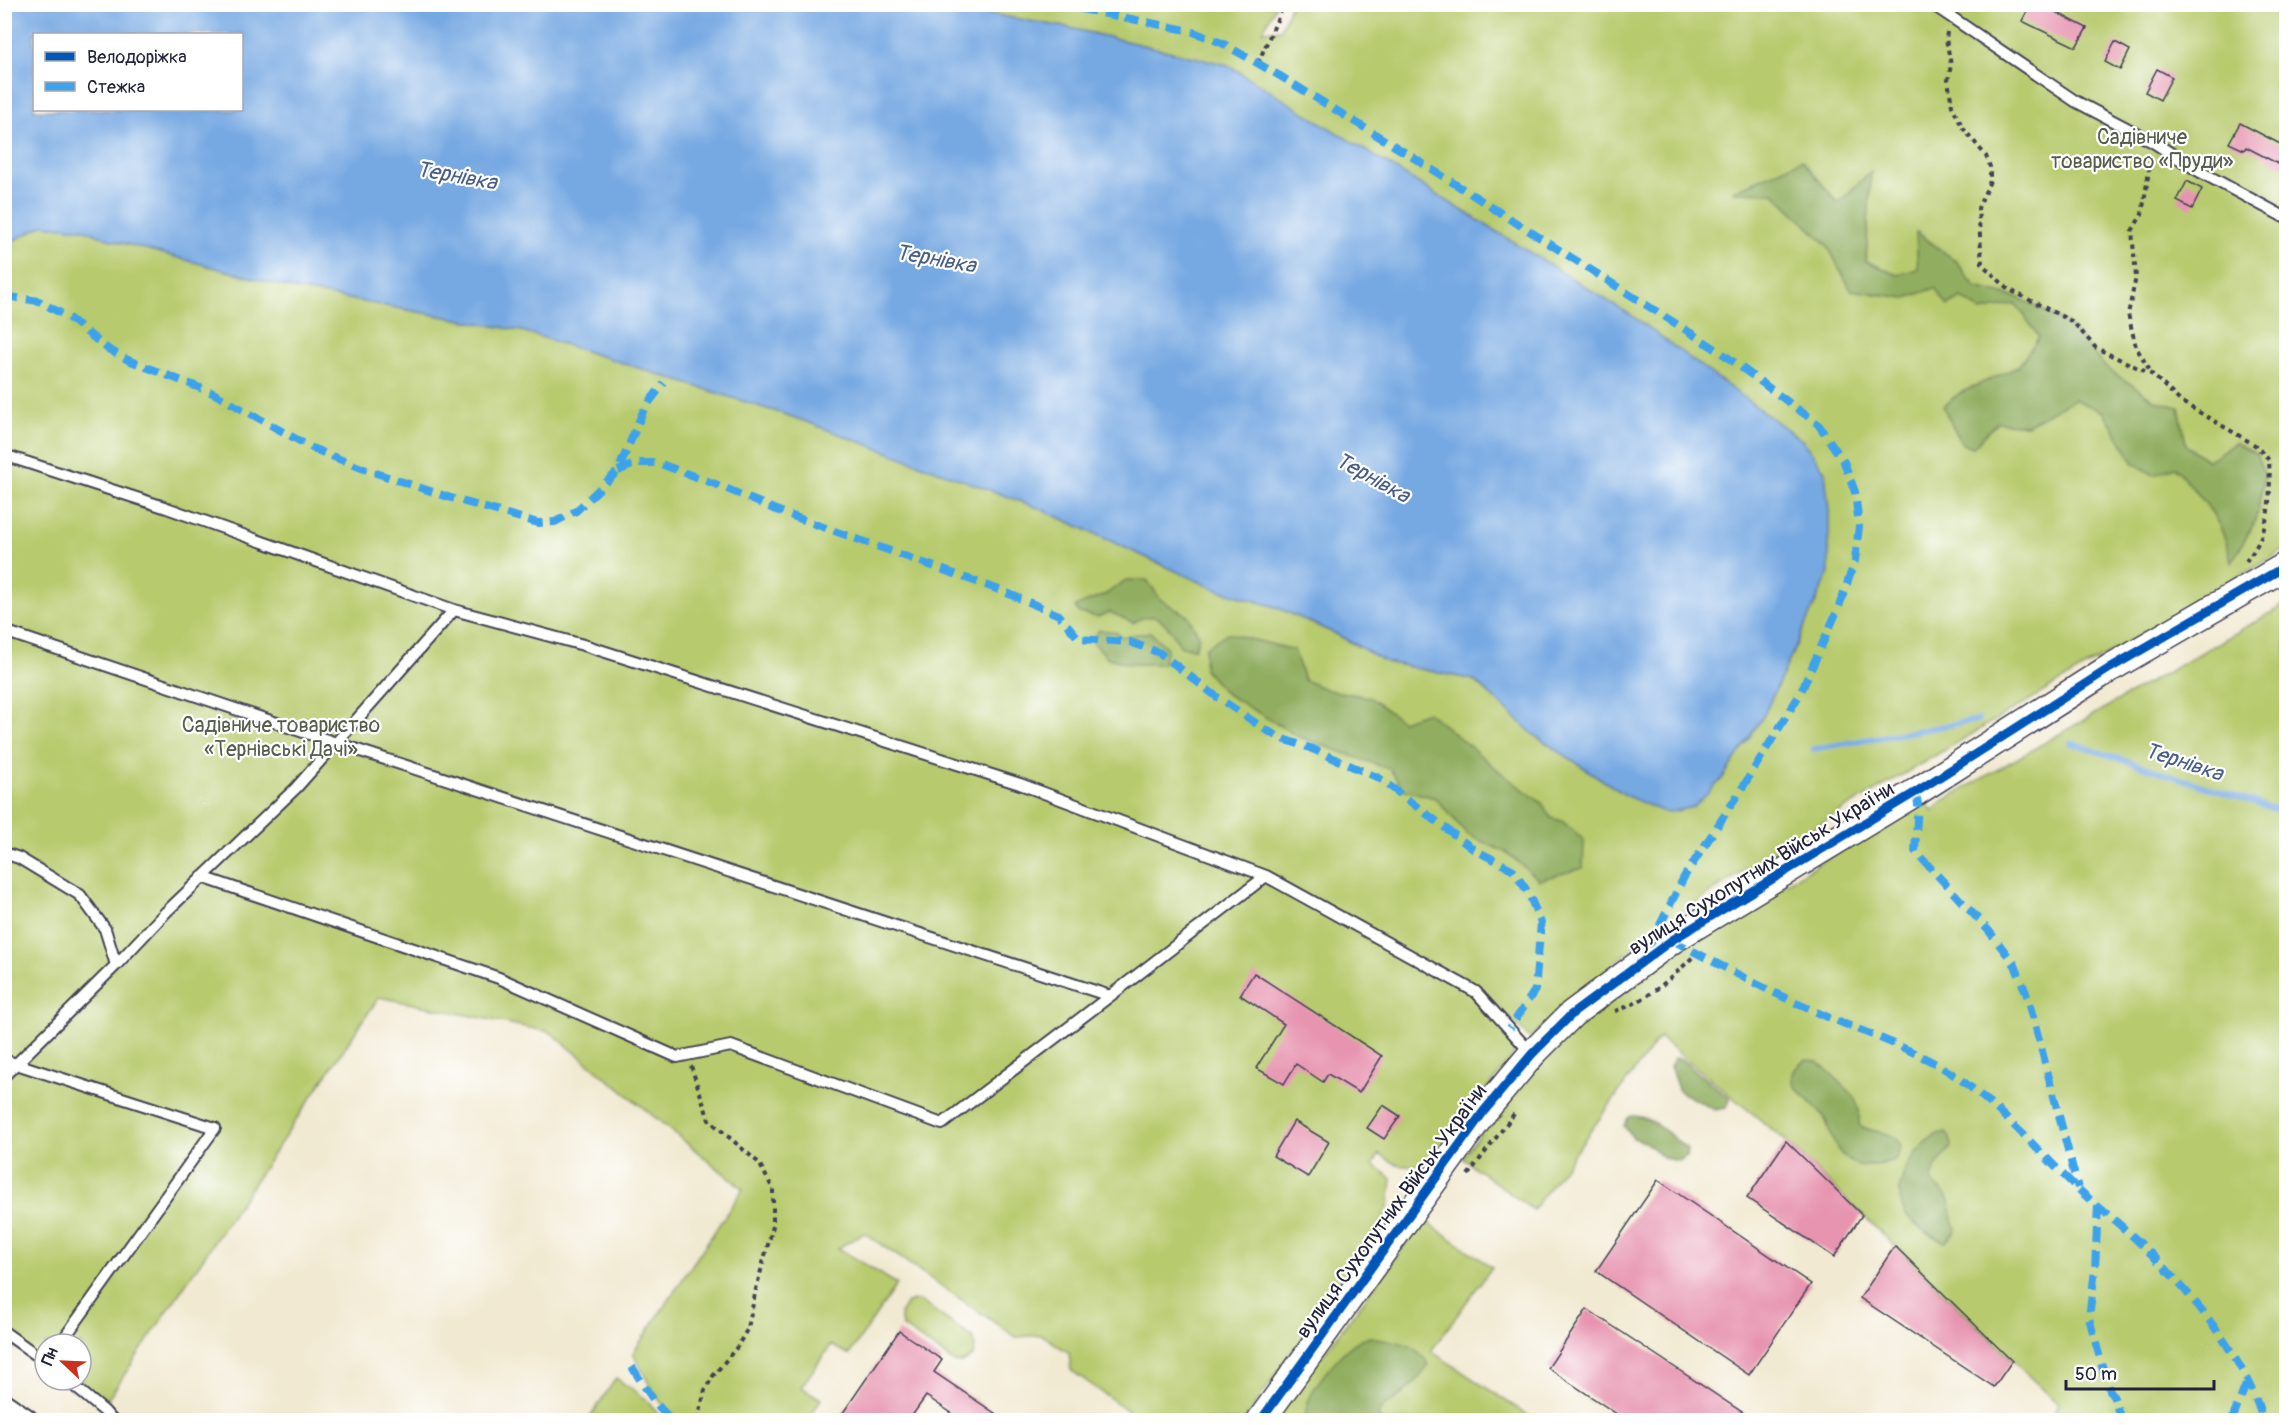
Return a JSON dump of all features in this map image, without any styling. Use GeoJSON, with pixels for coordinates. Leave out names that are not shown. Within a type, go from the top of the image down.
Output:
{"type":"FeatureCollection","features":[{"type":"Feature","properties":{"kind":"street","name":"вулиця Сухопутних Військ України"},"geometry":{"type":"LineString","coordinates":[[1261,1420],[1484,1111],[1532,1054],[1572,1014],[1672,940],[1916,792],[2110,668],[2286,566]]}},
{"type":"Feature","properties":{"kind":"street"},"geometry":{"type":"LineString","coordinates":[[4,1405],[26,1420]]}},
{"type":"Feature","properties":{"kind":"lane"},"geometry":{"type":"LineString","coordinates":[[1932,4],[2075,101],[2153,142],[2197,170],[2286,218]]}},
{"type":"Feature","properties":{"kind":"lane"},"geometry":{"type":"LineString","coordinates":[[4,455],[164,507],[454,610],[587,646],[1009,780],[1266,876],[1476,992],[1532,1054]]}},
{"type":"Feature","properties":{"kind":"lane"},"geometry":{"type":"LineString","coordinates":[[4,1076],[166,912],[296,788],[454,610]]}},
{"type":"Feature","properties":{"kind":"lane"},"geometry":{"type":"LineString","coordinates":[[4,631],[336,743],[1110,996]]}},
{"type":"Feature","properties":{"kind":"lane"},"geometry":{"type":"LineString","coordinates":[[4,853],[19,858],[80,895],[105,929],[116,965]]}},
{"type":"Feature","properties":{"kind":"lane"},"geometry":{"type":"LineString","coordinates":[[202,877],[499,978],[677,1057],[731,1046],[942,1124],[1266,876]]}},
{"type":"Feature","properties":{"kind":"lane"},"geometry":{"type":"LineString","coordinates":[[4,1060],[215,1128],[69,1332]]}},
{"type":"Feature","properties":{"kind":"lane"},"geometry":{"type":"LineString","coordinates":[[4,1332],[33,1353]]}},
{"type":"Feature","properties":{"kind":"lane"},"geometry":{"type":"LineString","coordinates":[[82,1392],[112,1420]]}},
{"type":"Feature","properties":{"kind":"path"},"geometry":{"type":"LineString","coordinates":[[1258,63],[1284,4]]}},
{"type":"Feature","properties":{"kind":"path"},"geometry":{"type":"LineString","coordinates":[[1949,15],[1946,39],[1951,65],[1948,80],[1952,106],[1963,128],[1986,156],[1990,167],[1990,181],[1978,208],[1982,264],[2008,289],[2073,322],[2096,348],[2153,375]]}},
{"type":"Feature","properties":{"kind":"path"},"geometry":{"type":"LineString","coordinates":[[2153,142],[2142,214],[2132,231],[2136,276],[2128,314],[2136,347],[2153,375],[2180,401],[2254,445],[2269,460],[2271,498],[2266,519],[2256,546],[2244,563]]}},
{"type":"Feature","properties":{"kind":"path"},"geometry":{"type":"LineString","coordinates":[[1610,1014],[1626,1009],[1650,993],[1697,953]]}},
{"type":"Feature","properties":{"kind":"path"},"geometry":{"type":"LineString","coordinates":[[687,1055],[709,1120],[759,1163],[773,1189],[773,1226],[748,1328],[705,1390],[698,1420]]}},
{"type":"Feature","properties":{"kind":"path"},"geometry":{"type":"LineString","coordinates":[[1467,1178],[1520,1106]]}},
{"type":"Feature","properties":{"kind":"green space"},"geometry":{"type":"Polygon","coordinates":[[[1291,4],[2286,5],[2286,549],[1766,857],[1666,923],[1619,959],[1573,997],[1530,1038],[1481,991],[1516,1043],[1517,1050],[1432,1162],[1404,1166],[1379,1154],[1373,1164],[1392,1179],[1389,1204],[1378,1233],[1244,1420],[1141,1420],[1071,1370],[1069,1353],[1042,1335],[1016,1337],[864,1233],[838,1248],[897,1284],[849,1355],[831,1345],[801,1387],[821,1399],[808,1420],[679,1420],[658,1398],[633,1353],[743,1189],[550,1032],[379,997],[106,1402],[89,1392],[93,1392],[93,1332],[33,1332],[33,1358],[5,1341],[5,245],[43,225],[83,229],[294,289],[522,331],[793,417],[1041,509],[1215,589],[1276,607],[1336,634],[1386,662],[1474,680],[1534,735],[1627,796],[1722,779],[1764,715],[1829,573],[1803,441],[1631,315],[1228,65],[1070,28],[939,5],[1276,5],[1263,31],[1281,29],[1291,4]],[[1802,160],[1733,191],[1774,193],[1827,245],[1852,290],[1906,298],[1935,288],[1962,298],[1981,311],[2016,303],[2039,337],[2018,367],[1960,393],[1973,447],[1998,422],[2027,425],[2049,411],[2075,399],[2104,412],[2134,463],[2154,475],[2175,466],[2203,499],[2218,522],[2231,562],[2235,443],[2208,461],[2186,445],[2179,407],[2156,401],[2105,367],[2067,323],[2019,298],[1975,287],[1957,262],[1917,232],[1918,269],[1897,275],[1866,261],[1870,172],[1838,204],[1802,160]]]}},
{"type":"Feature","properties":{"kind":"green space"},"geometry":{"type":"Polygon","coordinates":[[[1802,160],[1838,203],[1871,171],[1866,261],[1897,275],[1918,269],[1916,232],[1957,262],[1975,287],[2019,298],[2067,323],[2105,367],[2156,401],[2179,407],[2186,445],[2207,461],[2235,443],[2256,454],[2265,476],[2255,522],[2231,563],[2224,534],[2218,522],[2194,489],[2175,467],[2154,475],[2134,463],[2104,412],[2074,399],[2027,425],[1997,422],[1973,447],[1962,444],[1943,407],[1960,393],[2018,367],[2039,337],[2016,304],[1981,311],[1962,298],[1948,306],[1935,288],[1906,298],[1851,290],[1827,245],[1774,193],[1732,192],[1802,160]]]}},
{"type":"Feature","properties":{"kind":"green space"},"geometry":{"type":"Polygon","coordinates":[[[1126,580],[1147,580],[1161,600],[1188,616],[1199,636],[1195,648],[1181,647],[1167,626],[1156,617],[1142,618],[1133,623],[1110,612],[1098,617],[1079,613],[1075,607],[1106,594],[1126,580]]]}},
{"type":"Feature","properties":{"kind":"green space"},"geometry":{"type":"Polygon","coordinates":[[[2286,604],[2286,1420],[2050,1420],[2058,1404],[1786,1141],[1659,1037],[1533,1210],[1462,1158],[1536,1059],[1662,960],[1924,799],[1933,812],[1941,802],[2286,604]]]}},
{"type":"Feature","properties":{"kind":"green space"},"geometry":{"type":"Polygon","coordinates":[[[1099,630],[1116,632],[1121,637],[1150,632],[1167,648],[1163,664],[1130,664],[1108,658],[1091,640],[1099,630]]]}},
{"type":"Feature","properties":{"kind":"green space"},"geometry":{"type":"Polygon","coordinates":[[[1227,633],[1294,650],[1304,680],[1328,690],[1369,697],[1402,721],[1428,712],[1509,779],[1542,803],[1551,818],[1562,821],[1584,840],[1583,868],[1539,880],[1507,853],[1468,835],[1435,798],[1402,789],[1391,770],[1297,736],[1225,693],[1204,669],[1205,648],[1227,633]]]}},
{"type":"Feature","properties":{"kind":"green space"},"geometry":{"type":"Polygon","coordinates":[[[1675,1058],[1681,1059],[1728,1097],[1730,1101],[1726,1108],[1715,1110],[1682,1093],[1678,1089],[1670,1066],[1675,1058]]]}},
{"type":"Feature","properties":{"kind":"green space"},"geometry":{"type":"Polygon","coordinates":[[[1806,1060],[1817,1061],[1854,1096],[1859,1111],[1859,1125],[1888,1134],[1897,1141],[1901,1147],[1896,1159],[1874,1166],[1864,1166],[1848,1160],[1841,1154],[1824,1117],[1794,1083],[1793,1075],[1796,1068],[1806,1060]]]}},
{"type":"Feature","properties":{"kind":"green space"},"geometry":{"type":"Polygon","coordinates":[[[1631,1116],[1647,1119],[1661,1128],[1687,1149],[1686,1156],[1679,1161],[1664,1158],[1645,1142],[1633,1138],[1624,1126],[1631,1116]]]}},
{"type":"Feature","properties":{"kind":"green space"},"geometry":{"type":"Polygon","coordinates":[[[1938,1133],[1946,1133],[1950,1138],[1951,1147],[1935,1168],[1932,1180],[1948,1198],[1956,1227],[1955,1232],[1945,1242],[1910,1220],[1902,1205],[1900,1193],[1901,1181],[1912,1158],[1938,1133]]]}},
{"type":"Feature","properties":{"kind":"green space"},"geometry":{"type":"Polygon","coordinates":[[[1424,1220],[1492,1267],[1431,1351],[1535,1420],[1274,1420],[1424,1220]]]}},
{"type":"Feature","properties":{"kind":"green space"},"geometry":{"type":"Polygon","coordinates":[[[920,1301],[973,1338],[975,1344],[973,1356],[962,1363],[955,1363],[902,1326],[900,1314],[907,1303],[920,1301]]]}},
{"type":"Feature","properties":{"kind":"green space"},"geometry":{"type":"Polygon","coordinates":[[[1369,1337],[1395,1341],[1411,1347],[1424,1357],[1428,1365],[1408,1389],[1382,1408],[1378,1416],[1381,1420],[1305,1420],[1308,1402],[1325,1374],[1352,1345],[1369,1337]]]}},
{"type":"Feature","properties":{"kind":"green space"},"geometry":{"type":"Polygon","coordinates":[[[616,1378],[646,1399],[664,1420],[588,1420],[616,1378]]]}},
{"type":"Feature","properties":{"kind":"water"},"geometry":{"type":"Polygon","coordinates":[[[4,5],[939,5],[1070,28],[1228,65],[1631,315],[1803,441],[1825,471],[1829,510],[1829,573],[1764,715],[1722,779],[1694,807],[1666,813],[1627,796],[1534,735],[1474,680],[1386,662],[1336,634],[1276,607],[1215,589],[1041,509],[793,417],[522,331],[294,289],[108,239],[83,229],[43,225],[5,245],[4,5]]]}},
{"type":"Feature","properties":{"kind":"building"},"geometry":{"type":"Polygon","coordinates":[[[2031,4],[2040,4],[2087,28],[2076,47],[2022,21],[2031,4]]]}},
{"type":"Feature","properties":{"kind":"building"},"geometry":{"type":"Polygon","coordinates":[[[2115,42],[2130,50],[2120,70],[2105,62],[2115,42]]]}},
{"type":"Feature","properties":{"kind":"building"},"geometry":{"type":"Polygon","coordinates":[[[2157,69],[2172,77],[2160,100],[2145,92],[2157,69]]]}},
{"type":"Feature","properties":{"kind":"building"},"geometry":{"type":"Polygon","coordinates":[[[2240,123],[2286,147],[2286,168],[2246,147],[2244,150],[2229,143],[2240,123]]]}},
{"type":"Feature","properties":{"kind":"building"},"geometry":{"type":"Polygon","coordinates":[[[2187,181],[2202,189],[2192,209],[2177,201],[2187,181]]]}},
{"type":"Feature","properties":{"kind":"building"},"geometry":{"type":"Polygon","coordinates":[[[1254,973],[1382,1056],[1359,1093],[1328,1074],[1323,1082],[1296,1064],[1284,1084],[1256,1068],[1284,1024],[1240,995],[1254,973]]]}},
{"type":"Feature","properties":{"kind":"building"},"geometry":{"type":"Polygon","coordinates":[[[1383,1105],[1400,1116],[1384,1139],[1367,1128],[1383,1105]]]}},
{"type":"Feature","properties":{"kind":"building"},"geometry":{"type":"Polygon","coordinates":[[[1294,1121],[1329,1142],[1308,1177],[1273,1156],[1294,1121]]]}},
{"type":"Feature","properties":{"kind":"building"},"geometry":{"type":"Polygon","coordinates":[[[1786,1141],[1862,1215],[1834,1257],[1747,1198],[1786,1141]]]}},
{"type":"Feature","properties":{"kind":"building"},"geometry":{"type":"Polygon","coordinates":[[[1658,1180],[1811,1284],[1749,1375],[1596,1271],[1658,1180]]]}},
{"type":"Feature","properties":{"kind":"building"},"geometry":{"type":"Polygon","coordinates":[[[1895,1246],[2012,1361],[1994,1387],[1860,1298],[1895,1246]]]}},
{"type":"Feature","properties":{"kind":"building"},"geometry":{"type":"Polygon","coordinates":[[[1587,1309],[1754,1420],[1626,1420],[1548,1368],[1587,1309]]]}},
{"type":"Feature","properties":{"kind":"building"},"geometry":{"type":"Polygon","coordinates":[[[899,1331],[942,1360],[934,1372],[1005,1420],[962,1420],[926,1396],[909,1420],[838,1420],[899,1331]]]}},
{"type":"Feature","properties":{"kind":"waterway","name":"Тернівка"},"geometry":{"type":"LineString","coordinates":[[1813,749],[1978,720]]}},
{"type":"Feature","properties":{"kind":"waterway","name":"Тернівка"},"geometry":{"type":"LineString","coordinates":[[2071,743],[2286,813]]}},
{"type":"Feature","properties":{"kind":"marked path"},"geometry":{"type":"LineString","coordinates":[[1057,4],[1191,31],[1222,43],[1280,76],[1719,351],[1818,424],[1844,462],[1855,492],[1859,526],[1855,561],[1838,609],[1800,694],[1684,877],[1644,957]]}},
{"type":"Feature","properties":{"kind":"marked path"},"geometry":{"type":"LineString","coordinates":[[4,296],[39,301],[66,316],[108,349],[128,360],[213,393],[314,449],[364,469],[451,498],[538,523],[555,522],[576,511],[618,471],[644,409],[664,383]]}},
{"type":"Feature","properties":{"kind":"marked path"},"geometry":{"type":"LineString","coordinates":[[618,471],[637,463],[658,463],[776,510],[1002,591],[1059,615],[1079,639],[1130,642],[1160,653],[1217,697],[1266,730],[1379,778],[1473,849],[1512,869],[1528,892],[1541,923],[1535,990],[1510,1028]]}},
{"type":"Feature","properties":{"kind":"marked path"},"geometry":{"type":"LineString","coordinates":[[1916,792],[1918,804],[1915,851],[1989,931],[2015,965],[2028,998],[2078,1188]]}},
{"type":"Feature","properties":{"kind":"marked path"},"geometry":{"type":"LineString","coordinates":[[1672,940],[1784,998],[1920,1056],[1968,1085],[2075,1186],[2140,1243],[2177,1281],[2229,1348],[2243,1372],[2263,1420]]}},
{"type":"Feature","properties":{"kind":"marked path"},"geometry":{"type":"LineString","coordinates":[[2098,1205],[2095,1270],[2089,1318],[2107,1384],[2121,1420]]}},
{"type":"Feature","properties":{"kind":"marked path"},"geometry":{"type":"LineString","coordinates":[[632,1367],[656,1403],[673,1420]]}},
{"type":"Feature","properties":{"kind":"marked path"},"geometry":{"type":"LineString","coordinates":[[2232,1420],[2247,1382]]}},
{"type":"Feature","properties":{"kind":"cycle path"},"geometry":{"type":"LineString","coordinates":[[1261,1420],[1484,1111],[1532,1054],[1572,1014],[1672,940],[1916,792],[2110,668],[2286,566]]}},
{"type":"Feature","properties":{"kind":"park label","name":"Садівниче товариство «Пруди»"},"geometry":{"type":"Point","coordinates":[2142,149]}},
{"type":"Feature","properties":{"kind":"park label","name":"Садівниче товариство «Тернівські Дачі»"},"geometry":{"type":"Point","coordinates":[281,737]}}]}
